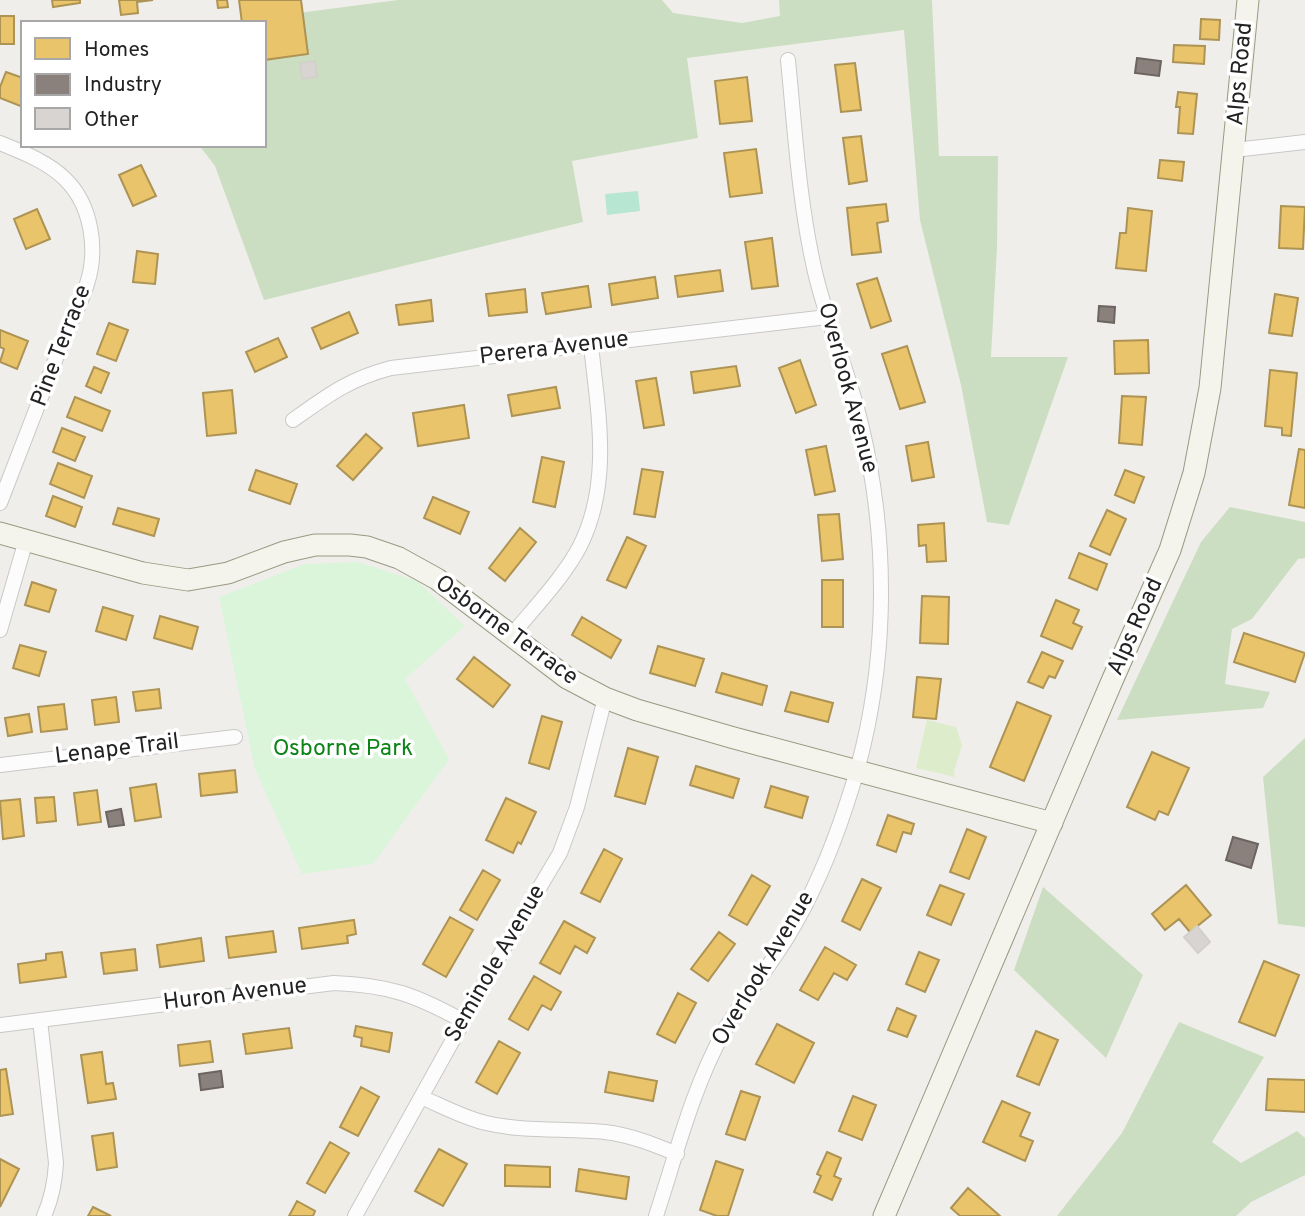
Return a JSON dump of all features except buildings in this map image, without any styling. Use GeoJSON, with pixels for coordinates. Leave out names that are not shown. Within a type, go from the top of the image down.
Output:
{"type":"FeatureCollection","features":[{"type":"Feature","properties":{"kind":"main road","name":"Alps Road"},"geometry":{"type":"LineString","coordinates":[[888,1214],[1112,681],[1170,550],[1191,484],[1210,388],[1248,0]]}},
{"type":"Feature","properties":{"kind":"main road","name":"Osborne Terrace"},"geometry":{"type":"LineString","coordinates":[[0,533],[144,573],[188,580],[228,573],[291,550],[315,545],[368,547],[399,558],[427,573],[567,678],[605,698],[649,713],[1052,823]]}},
{"type":"Feature","properties":{"kind":"street","name":"Overlook Avenue"},"geometry":{"type":"LineString","coordinates":[[656,1216],[709,1061],[725,1030],[789,934],[812,892],[831,848],[857,771],[869,720],[877,666],[881,612],[879,540],[871,469],[849,377],[827,317],[815,273],[806,228],[788,60]]}},
{"type":"Feature","properties":{"kind":"street"},"geometry":{"type":"LineString","coordinates":[[1234,150],[1305,142]]}},
{"type":"Feature","properties":{"kind":"street","name":"Pine Terrace"},"geometry":{"type":"LineString","coordinates":[[0,143],[55,170],[67,181],[85,211],[92,248],[87,286],[0,503]]}},
{"type":"Feature","properties":{"kind":"street","name":"Perera Avenue"},"geometry":{"type":"LineString","coordinates":[[293,420],[344,385],[367,374],[391,368],[827,317]]}},
{"type":"Feature","properties":{"kind":"street"},"geometry":{"type":"LineString","coordinates":[[511,636],[567,567],[589,526],[596,502],[601,452],[591,345]]}},
{"type":"Feature","properties":{"kind":"street"},"geometry":{"type":"LineString","coordinates":[[0,630],[26,540]]}},
{"type":"Feature","properties":{"kind":"street","name":"Seminole Avenue"},"geometry":{"type":"LineString","coordinates":[[355,1216],[509,939],[560,853],[577,807],[605,698]]}},
{"type":"Feature","properties":{"kind":"street","name":"Lenape Trail"},"geometry":{"type":"LineString","coordinates":[[0,765],[235,737]]}},
{"type":"Feature","properties":{"kind":"street","name":"Huron Avenue"},"geometry":{"type":"LineString","coordinates":[[0,1025],[334,983],[364,984],[412,995],[463,1021]]}},
{"type":"Feature","properties":{"kind":"street"},"geometry":{"type":"LineString","coordinates":[[40,1020],[56,1163],[51,1200],[44,1216]]}},
{"type":"Feature","properties":{"kind":"street"},"geometry":{"type":"LineString","coordinates":[[421,1097],[471,1119],[487,1123],[622,1135],[649,1142],[677,1154]]}},
{"type":"Feature","properties":{"kind":"green space"},"geometry":{"type":"Polygon","coordinates":[[[398,0],[662,0],[673,13],[742,23],[780,16],[779,0],[932,0],[939,156],[998,156],[997,247],[991,357],[1068,357],[1009,525],[987,522],[961,385],[920,220],[904,30],[687,58],[698,138],[572,161],[583,222],[264,300],[215,166],[201,147],[266,147],[266,21],[260,18],[398,0]]]}},
{"type":"Feature","properties":{"kind":"green space"},"geometry":{"type":"Polygon","coordinates":[[[638,191],[640,211],[607,215],[605,194],[638,191]]]}},
{"type":"Feature","properties":{"kind":"green space"},"geometry":{"type":"Polygon","coordinates":[[[1230,507],[1305,522],[1305,558],[1298,559],[1252,619],[1232,629],[1225,684],[1270,692],[1263,708],[1117,720],[1201,542],[1230,507]]]}},
{"type":"Feature","properties":{"kind":"green space","name":"Osborne Park"},"geometry":{"type":"Polygon","coordinates":[[[358,562],[417,581],[465,626],[405,679],[449,759],[373,864],[302,874],[255,769],[219,597],[305,564],[358,562]]]}},
{"type":"Feature","properties":{"kind":"green space"},"geometry":{"type":"Polygon","coordinates":[[[927,720],[956,727],[962,745],[955,777],[916,768],[927,720]]]}},
{"type":"Feature","properties":{"kind":"green space"},"geometry":{"type":"Polygon","coordinates":[[[1305,738],[1305,927],[1278,924],[1263,777],[1305,738]]]}},
{"type":"Feature","properties":{"kind":"green space"},"geometry":{"type":"Polygon","coordinates":[[[1043,887],[1143,975],[1106,1058],[1014,970],[1043,887]]]}},
{"type":"Feature","properties":{"kind":"green space"},"geometry":{"type":"Polygon","coordinates":[[[1179,1022],[1264,1057],[1212,1142],[1241,1163],[1297,1131],[1305,1138],[1305,1175],[1251,1202],[1236,1216],[1057,1216],[1122,1133],[1179,1022]]]}}]}
